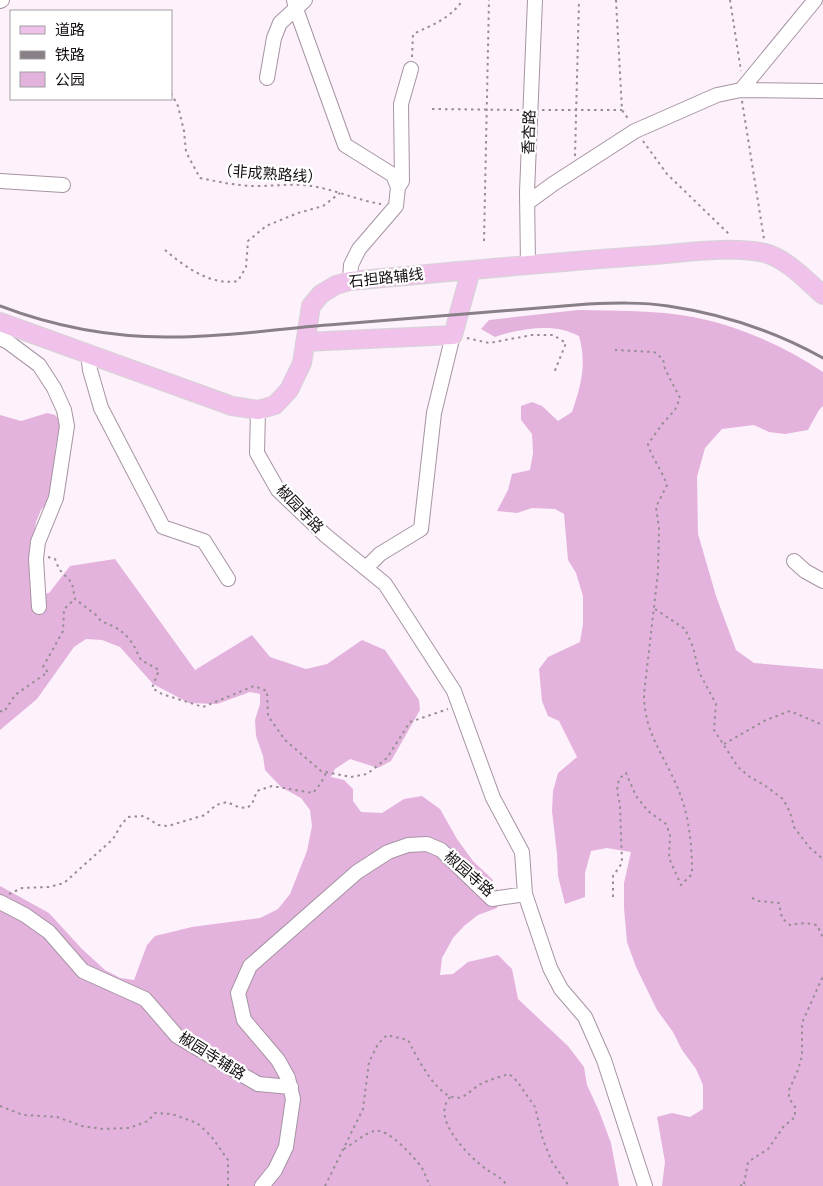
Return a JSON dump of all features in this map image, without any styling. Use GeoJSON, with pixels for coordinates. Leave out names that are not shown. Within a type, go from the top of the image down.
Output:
{"type":"FeatureCollection","features":[{"type":"Feature","properties":{"kind":"main road","name":"石担路辅线"},"geometry":{"type":"LineString","coordinates":[[258,410],[275,405],[289,390],[302,363],[311,306],[321,294],[336,285],[350,281],[721,250],[767,254],[784,263],[823,295]]}},
{"type":"Feature","properties":{"kind":"main road"},"geometry":{"type":"LineString","coordinates":[[305,342],[452,335],[471,270]]}},
{"type":"Feature","properties":{"kind":"main road"},"geometry":{"type":"LineString","coordinates":[[0,322],[232,406],[258,410]]}},
{"type":"Feature","properties":{"kind":"street","name":"香杏路"},"geometry":{"type":"LineString","coordinates":[[528,265],[527,203],[535,0]]}},
{"type":"Feature","properties":{"kind":"street"},"geometry":{"type":"LineString","coordinates":[[741,90],[815,0]]}},
{"type":"Feature","properties":{"kind":"street"},"geometry":{"type":"LineString","coordinates":[[267,78],[274,38],[280,23],[298,3],[345,145],[393,175],[398,187]]}},
{"type":"Feature","properties":{"kind":"street"},"geometry":{"type":"LineString","coordinates":[[350,281],[351,265],[359,249],[396,206],[398,187],[402,181],[402,104],[411,69]]}},
{"type":"Feature","properties":{"kind":"street"},"geometry":{"type":"LineString","coordinates":[[527,203],[635,131],[717,95],[741,90],[823,91]]}},
{"type":"Feature","properties":{"kind":"street"},"geometry":{"type":"LineString","coordinates":[[0,180],[63,185]]}},
{"type":"Feature","properties":{"kind":"street"},"geometry":{"type":"LineString","coordinates":[[366,568],[380,554],[421,529],[434,413],[452,335]]}},
{"type":"Feature","properties":{"kind":"street"},"geometry":{"type":"LineString","coordinates":[[0,338],[39,365],[54,388],[64,410],[67,426],[56,498],[38,542],[39,606]]}},
{"type":"Feature","properties":{"kind":"street"},"geometry":{"type":"LineString","coordinates":[[88,354],[90,370],[101,408],[163,527],[204,541],[228,579]]}},
{"type":"Feature","properties":{"kind":"street","name":"椒园寺路"},"geometry":{"type":"LineString","coordinates":[[258,410],[257,453],[278,490],[325,535],[385,584],[454,691],[493,798],[522,852],[525,894],[492,899],[441,850],[428,844],[408,845],[388,852],[357,872],[250,966],[238,993],[244,1020],[278,1060],[294,1099],[286,1147],[275,1170],[262,1186]]}},
{"type":"Feature","properties":{"kind":"street"},"geometry":{"type":"LineString","coordinates":[[794,561],[805,571],[823,581]]}},
{"type":"Feature","properties":{"kind":"street"},"geometry":{"type":"LineString","coordinates":[[525,894],[550,968],[561,989],[585,1017],[604,1060],[645,1186]]}},
{"type":"Feature","properties":{"kind":"street","name":"椒园寺辅路"},"geometry":{"type":"LineString","coordinates":[[4,898],[49,932],[83,971],[145,998],[177,1036],[258,1084],[291,1088]]}},
{"type":"Feature","properties":{"kind":"path"},"geometry":{"type":"LineString","coordinates":[[411,69],[413,34],[445,19],[463,0]]}},
{"type":"Feature","properties":{"kind":"path"},"geometry":{"type":"LineString","coordinates":[[484,241],[489,0]]}},
{"type":"Feature","properties":{"kind":"path"},"geometry":{"type":"LineString","coordinates":[[579,0],[574,155],[580,167]]}},
{"type":"Feature","properties":{"kind":"path"},"geometry":{"type":"LineString","coordinates":[[730,0],[741,67],[741,90],[767,254]]}},
{"type":"Feature","properties":{"kind":"path","name":"（非成熟路线）"},"geometry":{"type":"LineString","coordinates":[[172,95],[178,106],[186,152],[200,178],[256,186],[304,185],[325,188],[363,201],[396,206]]}},
{"type":"Feature","properties":{"kind":"path","name":"（非成熟路线）"},"geometry":{"type":"LineString","coordinates":[[165,250],[183,265],[208,278],[229,283],[238,281],[246,266],[248,241],[266,226],[298,213],[323,206],[340,193]]}},
{"type":"Feature","properties":{"kind":"path"},"geometry":{"type":"LineString","coordinates":[[452,335],[489,343],[532,335],[553,335],[566,343],[554,373]]}},
{"type":"Feature","properties":{"kind":"path"},"geometry":{"type":"LineString","coordinates":[[613,897],[613,876],[622,864],[620,805],[617,790],[619,779],[626,773],[636,796],[648,811],[666,824],[670,835],[669,858],[681,885],[692,874],[692,849],[688,820],[676,784],[654,740],[644,712],[644,694],[655,609],[659,550],[659,528],[656,507],[667,485],[664,475],[652,457],[648,444],[675,410],[680,398],[665,369],[664,359],[654,352],[615,350]]}},
{"type":"Feature","properties":{"kind":"path"},"geometry":{"type":"LineString","coordinates":[[37,554],[55,559],[59,569],[72,583],[75,599],[101,621],[125,634],[133,644],[141,660],[159,670],[152,688],[162,694],[203,707],[254,686],[267,691],[268,716],[273,724],[285,740],[321,771],[351,777],[367,774],[387,758],[410,722],[460,706]]}},
{"type":"Feature","properties":{"kind":"path"},"geometry":{"type":"LineString","coordinates":[[0,711],[4,712],[15,695],[48,672],[43,667],[63,631],[64,608],[75,599]]}},
{"type":"Feature","properties":{"kind":"path"},"geometry":{"type":"LineString","coordinates":[[655,609],[685,629],[693,647],[699,672],[716,704],[714,730],[738,767],[783,799],[790,812],[794,827],[809,847],[823,859]]}},
{"type":"Feature","properties":{"kind":"path"},"geometry":{"type":"LineString","coordinates":[[724,744],[766,720],[790,711],[823,725]]}},
{"type":"Feature","properties":{"kind":"path"},"geometry":{"type":"LineString","coordinates":[[4,898],[22,888],[49,887],[64,883],[113,839],[128,817],[144,816],[158,825],[168,826],[205,815],[216,805],[227,802],[238,807],[248,808],[252,804],[257,790],[272,786],[313,794],[326,772]]}},
{"type":"Feature","properties":{"kind":"path"},"geometry":{"type":"LineString","coordinates":[[752,898],[759,901],[779,903],[782,918],[790,925],[805,923],[816,926],[823,938]]}},
{"type":"Feature","properties":{"kind":"path"},"geometry":{"type":"LineString","coordinates":[[740,1186],[745,1185],[748,1162],[768,1149],[784,1126],[795,1117],[796,1107],[789,1098],[789,1090],[802,1056],[802,1023],[823,976]]}},
{"type":"Feature","properties":{"kind":"path"},"geometry":{"type":"LineString","coordinates":[[325,1186],[363,1109],[369,1062],[378,1044],[387,1035],[408,1040],[443,1094],[454,1099],[463,1097],[480,1085],[509,1074],[517,1081],[534,1107],[543,1140],[552,1162],[569,1186]]}},
{"type":"Feature","properties":{"kind":"path"},"geometry":{"type":"LineString","coordinates":[[450,1096],[444,1108],[447,1124],[462,1147],[507,1186]]}},
{"type":"Feature","properties":{"kind":"path"},"geometry":{"type":"LineString","coordinates":[[0,1106],[23,1116],[57,1117],[82,1126],[103,1130],[129,1128],[148,1121],[155,1113],[172,1114],[197,1123],[211,1136],[228,1160],[228,1186]]}},
{"type":"Feature","properties":{"kind":"path"},"geometry":{"type":"LineString","coordinates":[[344,1149],[374,1131],[381,1131],[394,1138],[409,1153],[421,1168],[430,1186]]}},
{"type":"Feature","properties":{"kind":"green space"},"geometry":{"type":"Polygon","coordinates":[[[578,310],[664,313],[710,321],[761,338],[823,372],[823,406],[808,430],[785,434],[769,432],[754,425],[722,429],[705,448],[697,477],[698,534],[716,596],[736,650],[754,663],[823,669],[823,1186],[662,1186],[665,1162],[657,1117],[672,1113],[690,1117],[703,1109],[703,1085],[696,1069],[657,1010],[636,967],[627,942],[624,883],[631,852],[607,848],[591,851],[585,873],[585,897],[565,904],[558,876],[552,811],[553,791],[558,773],[577,757],[559,721],[548,716],[542,701],[539,669],[548,657],[580,642],[583,624],[583,596],[576,573],[568,560],[564,514],[555,509],[532,508],[517,513],[497,511],[508,490],[512,474],[530,470],[533,453],[532,434],[521,420],[521,406],[532,402],[542,406],[558,421],[572,412],[582,375],[583,356],[579,336],[565,330],[529,329],[495,337],[481,329],[489,320],[578,310]]]}},
{"type":"Feature","properties":{"kind":"green space"},"geometry":{"type":"Polygon","coordinates":[[[47,413],[55,415],[62,423],[55,449],[58,476],[48,502],[41,510],[36,522],[32,548],[38,595],[49,593],[70,566],[115,559],[195,670],[252,635],[270,657],[306,669],[327,664],[362,640],[385,650],[419,700],[420,710],[391,761],[378,768],[350,759],[335,769],[331,777],[344,780],[353,789],[353,801],[361,812],[382,813],[404,799],[422,796],[440,809],[457,839],[473,861],[492,879],[498,892],[497,908],[478,915],[453,938],[442,958],[440,975],[453,974],[468,962],[498,955],[512,969],[518,999],[568,1046],[584,1067],[587,1085],[611,1143],[619,1186],[0,1186],[0,886],[49,913],[82,949],[105,970],[120,978],[134,980],[147,945],[155,936],[192,927],[260,918],[278,909],[290,894],[307,851],[312,826],[310,810],[301,798],[281,787],[265,770],[263,756],[256,736],[255,720],[260,704],[260,694],[250,692],[217,704],[189,703],[153,684],[120,647],[102,640],[86,639],[74,647],[37,699],[0,730],[0,415],[21,421],[47,413]]]}},
{"type":"Feature","properties":{"kind":"railway"},"geometry":{"type":"LineString","coordinates":[[0,306],[42,320],[85,330],[129,336],[193,337],[588,304],[648,304],[688,309],[748,325],[805,348],[823,358]]}}]}
